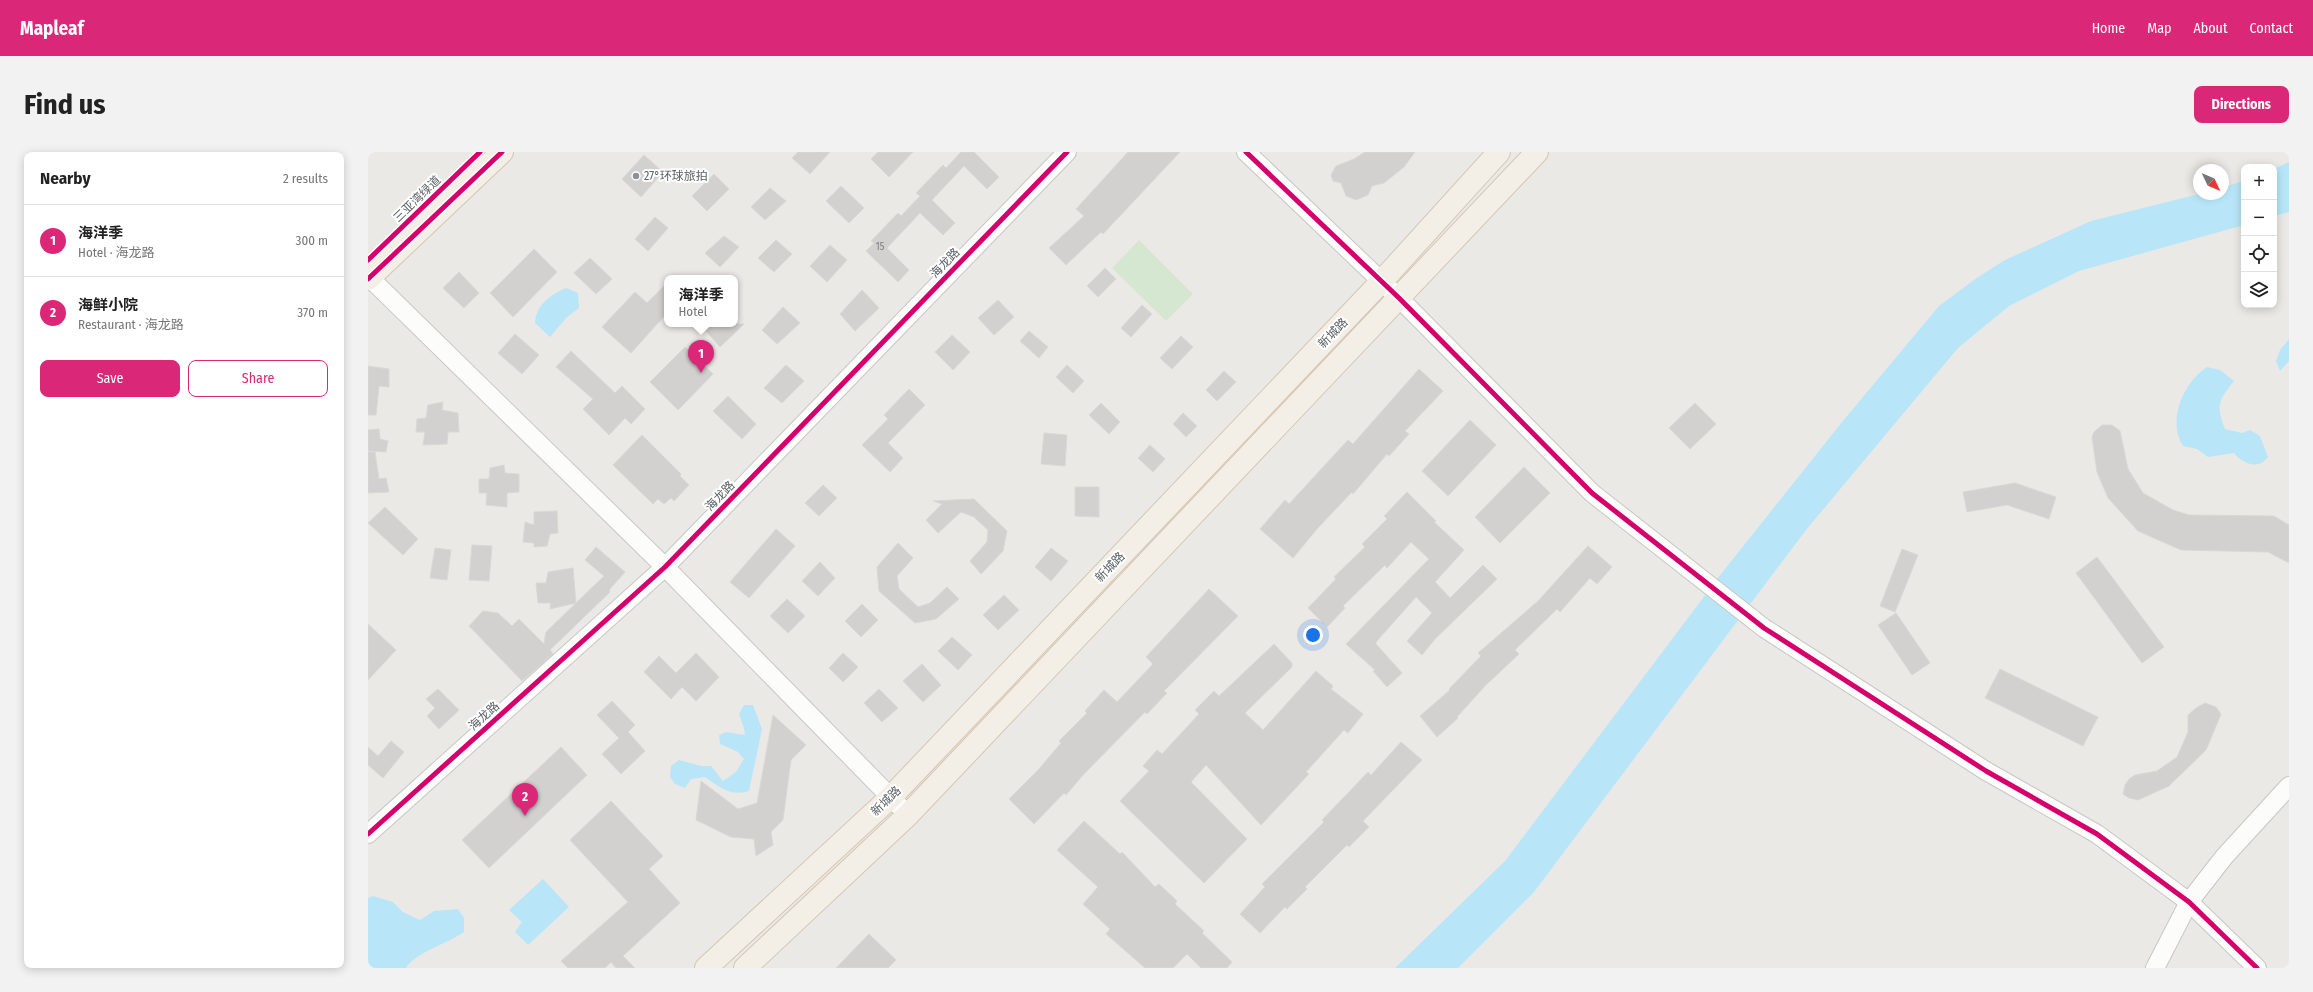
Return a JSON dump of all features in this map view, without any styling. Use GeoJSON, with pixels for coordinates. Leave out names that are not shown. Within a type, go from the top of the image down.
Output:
{"type":"FeatureCollection","features":[{"type":"Feature","properties":{"kind":"main road"},"geometry":{"type":"LineString","coordinates":[[369,279],[502,152]]}},
{"type":"Feature","properties":{"kind":"main road","name":"新城路"},"geometry":{"type":"LineString","coordinates":[[706,968],[891,797],[1381,282],[1500,152]]}},
{"type":"Feature","properties":{"kind":"main road","name":"新城路"},"geometry":{"type":"LineString","coordinates":[[745,968],[908,815],[1537,152]]}},
{"type":"Feature","properties":{"kind":"street","name":"海龙路"},"geometry":{"type":"LineString","coordinates":[[368,834],[665,567],[1067,152]]}},
{"type":"Feature","properties":{"kind":"street"},"geometry":{"type":"LineString","coordinates":[[1246,152],[1399,298],[1592,493],[1764,628],[1986,771],[2097,834],[2189,902],[2257,968]]}},
{"type":"Feature","properties":{"kind":"street"},"geometry":{"type":"LineString","coordinates":[[369,279],[665,567],[908,815]]}},
{"type":"Feature","properties":{"kind":"street"},"geometry":{"type":"LineString","coordinates":[[2155,968],[2189,902],[2224,857],[2289,786]]}},
{"type":"Feature","properties":{"kind":"green space"},"geometry":{"type":"Polygon","coordinates":[[[1139,240],[1193,294],[1166,321],[1112,268],[1139,240]]]}},
{"type":"Feature","properties":{"kind":"water"},"geometry":{"type":"Polygon","coordinates":[[[2289,162],[2289,212],[2277,215],[2277,200],[2277,168],[2289,162]]]}},
{"type":"Feature","properties":{"kind":"water"},"geometry":{"type":"Polygon","coordinates":[[[2241,182],[2241,226],[2079,271],[2009,306],[1958,348],[1806,530],[1534,892],[1458,968],[1395,968],[1505,861],[1721,574],[1842,422],[1939,306],[1978,277],[2005,260],[2091,221],[2193,196],[2193,200],[2229,200],[2229,185],[2241,182]]]}},
{"type":"Feature","properties":{"kind":"water"},"geometry":{"type":"Polygon","coordinates":[[[566,288],[578,293],[579,308],[567,317],[550,337],[535,323],[536,317],[545,301],[555,293],[566,288]]]}},
{"type":"Feature","properties":{"kind":"water"},"geometry":{"type":"Polygon","coordinates":[[[2289,339],[2289,361],[2280,371],[2276,361],[2280,350],[2289,339]]]}},
{"type":"Feature","properties":{"kind":"water"},"geometry":{"type":"Polygon","coordinates":[[[2207,367],[2220,370],[2234,381],[2222,399],[2220,404],[2220,414],[2225,429],[2242,433],[2250,430],[2260,436],[2268,457],[2260,464],[2250,464],[2241,460],[2234,453],[2208,457],[2197,449],[2183,446],[2178,436],[2177,425],[2177,414],[2180,403],[2191,382],[2207,367]]]}},
{"type":"Feature","properties":{"kind":"water"},"geometry":{"type":"Polygon","coordinates":[[[744,705],[753,705],[762,729],[749,791],[743,793],[731,792],[705,777],[691,779],[685,788],[675,784],[670,777],[671,766],[679,760],[701,766],[711,766],[723,781],[736,772],[744,759],[738,752],[720,744],[719,735],[726,732],[745,735],[739,714],[744,705]]]}},
{"type":"Feature","properties":{"kind":"water"},"geometry":{"type":"Polygon","coordinates":[[[543,879],[569,907],[528,945],[515,932],[522,922],[509,910],[543,879]]]}},
{"type":"Feature","properties":{"kind":"water"},"geometry":{"type":"Polygon","coordinates":[[[373,896],[393,902],[403,912],[420,920],[434,911],[458,909],[464,918],[464,932],[417,957],[406,968],[368,968],[368,898],[373,896]]]}},
{"type":"Feature","properties":{"kind":"building"},"geometry":{"type":"Polygon","coordinates":[[[798,152],[830,152],[810,174],[792,158],[798,152]]]}},
{"type":"Feature","properties":{"kind":"building"},"geometry":{"type":"Polygon","coordinates":[[[878,152],[913,152],[889,177],[871,159],[878,152]]]}},
{"type":"Feature","properties":{"kind":"building"},"geometry":{"type":"Polygon","coordinates":[[[961,152],[974,152],[999,177],[987,189],[964,166],[932,200],[955,223],[943,235],[920,213],[887,248],[909,270],[898,282],[866,251],[874,243],[871,241],[898,213],[901,216],[920,196],[916,193],[943,165],[946,168],[961,152]]]}},
{"type":"Feature","properties":{"kind":"building"},"geometry":{"type":"Polygon","coordinates":[[[1128,152],[1180,152],[1103,234],[1101,232],[1066,265],[1049,248],[1084,216],[1076,209],[1128,152]]]}},
{"type":"Feature","properties":{"kind":"building"},"geometry":{"type":"Polygon","coordinates":[[[1365,152],[1415,152],[1404,167],[1384,183],[1372,186],[1368,195],[1356,200],[1346,196],[1341,183],[1333,181],[1331,175],[1336,166],[1354,159],[1365,152]]]}},
{"type":"Feature","properties":{"kind":"building"},"geometry":{"type":"Polygon","coordinates":[[[644,155],[663,172],[641,197],[622,179],[644,155]]]}},
{"type":"Feature","properties":{"kind":"building"},"geometry":{"type":"Polygon","coordinates":[[[714,174],[729,189],[707,211],[692,196],[714,174]]]}},
{"type":"Feature","properties":{"kind":"building"},"geometry":{"type":"Polygon","coordinates":[[[841,186],[864,208],[849,223],[826,201],[841,186]]]}},
{"type":"Feature","properties":{"kind":"building"},"geometry":{"type":"Polygon","coordinates":[[[770,188],[786,201],[765,220],[751,207],[770,188]]]}},
{"type":"Feature","properties":{"kind":"building"},"geometry":{"type":"Polygon","coordinates":[[[655,217],[668,228],[648,251],[635,239],[655,217]]]}},
{"type":"Feature","properties":{"kind":"building"},"geometry":{"type":"Polygon","coordinates":[[[724,236],[739,247],[720,267],[705,253],[724,236]]]}},
{"type":"Feature","properties":{"kind":"building"},"geometry":{"type":"Polygon","coordinates":[[[776,240],[792,254],[774,272],[758,258],[776,240]]]}},
{"type":"Feature","properties":{"kind":"building"},"geometry":{"type":"Polygon","coordinates":[[[830,245],[847,260],[827,282],[810,266],[830,245]]]}},
{"type":"Feature","properties":{"kind":"building"},"geometry":{"type":"Polygon","coordinates":[[[534,249],[557,272],[513,317],[490,293],[534,249]]]}},
{"type":"Feature","properties":{"kind":"building"},"geometry":{"type":"Polygon","coordinates":[[[590,258],[612,279],[596,294],[574,273],[590,258]]]}},
{"type":"Feature","properties":{"kind":"building"},"geometry":{"type":"Polygon","coordinates":[[[1105,268],[1116,279],[1098,297],[1087,286],[1105,268]]]}},
{"type":"Feature","properties":{"kind":"building"},"geometry":{"type":"Polygon","coordinates":[[[459,272],[479,293],[464,308],[443,288],[459,272]]]}},
{"type":"Feature","properties":{"kind":"building"},"geometry":{"type":"Polygon","coordinates":[[[664,286],[664,316],[631,353],[602,327],[635,292],[647,303],[664,286]]]}},
{"type":"Feature","properties":{"kind":"building"},"geometry":{"type":"Polygon","coordinates":[[[862,290],[879,308],[855,331],[840,314],[862,290]]]}},
{"type":"Feature","properties":{"kind":"building"},"geometry":{"type":"Polygon","coordinates":[[[998,300],[1014,317],[994,335],[978,318],[998,300]]]}},
{"type":"Feature","properties":{"kind":"building"},"geometry":{"type":"Polygon","coordinates":[[[1142,305],[1152,314],[1131,337],[1121,328],[1142,305]]]}},
{"type":"Feature","properties":{"kind":"building"},"geometry":{"type":"Polygon","coordinates":[[[783,307],[800,323],[777,344],[762,330],[783,307]]]}},
{"type":"Feature","properties":{"kind":"building"},"geometry":{"type":"Polygon","coordinates":[[[738,324],[744,324],[720,347],[706,331],[710,327],[738,327],[738,324]]]}},
{"type":"Feature","properties":{"kind":"building"},"geometry":{"type":"Polygon","coordinates":[[[1029,331],[1048,347],[1039,358],[1020,341],[1029,331]]]}},
{"type":"Feature","properties":{"kind":"building"},"geometry":{"type":"Polygon","coordinates":[[[515,334],[539,355],[522,374],[498,353],[515,334]]]}},
{"type":"Feature","properties":{"kind":"building"},"geometry":{"type":"Polygon","coordinates":[[[952,335],[970,352],[953,370],[935,352],[952,335]]]}},
{"type":"Feature","properties":{"kind":"building"},"geometry":{"type":"Polygon","coordinates":[[[1181,336],[1193,347],[1172,369],[1160,358],[1181,336]]]}},
{"type":"Feature","properties":{"kind":"building"},"geometry":{"type":"Polygon","coordinates":[[[685,347],[713,374],[678,410],[650,382],[685,347]]]}},
{"type":"Feature","properties":{"kind":"building"},"geometry":{"type":"Polygon","coordinates":[[[571,351],[615,393],[622,386],[645,409],[631,424],[625,418],[609,435],[583,409],[593,399],[556,367],[571,351]]]}},
{"type":"Feature","properties":{"kind":"building"},"geometry":{"type":"Polygon","coordinates":[[[786,365],[804,381],[782,403],[764,388],[786,365]]]}},
{"type":"Feature","properties":{"kind":"building"},"geometry":{"type":"Polygon","coordinates":[[[1067,365],[1084,381],[1073,393],[1056,377],[1067,365]]]}},
{"type":"Feature","properties":{"kind":"building"},"geometry":{"type":"Polygon","coordinates":[[[368,366],[389,369],[389,387],[379,386],[376,415],[368,415],[368,366]]]}},
{"type":"Feature","properties":{"kind":"building"},"geometry":{"type":"Polygon","coordinates":[[[1419,369],[1443,391],[1405,431],[1409,434],[1389,456],[1387,454],[1353,494],[1352,492],[1317,529],[1293,558],[1260,529],[1285,500],[1289,504],[1348,440],[1353,444],[1419,369]]]}},
{"type":"Feature","properties":{"kind":"building"},"geometry":{"type":"Polygon","coordinates":[[[1224,371],[1236,382],[1217,401],[1206,390],[1224,371]]]}},
{"type":"Feature","properties":{"kind":"building"},"geometry":{"type":"Polygon","coordinates":[[[909,389],[925,405],[888,443],[903,458],[890,472],[862,445],[888,419],[884,415],[909,389]]]}},
{"type":"Feature","properties":{"kind":"building"},"geometry":{"type":"Polygon","coordinates":[[[728,396],[756,424],[742,439],[713,411],[728,396]]]}},
{"type":"Feature","properties":{"kind":"building"},"geometry":{"type":"Polygon","coordinates":[[[443,402],[442,410],[458,413],[459,432],[448,432],[447,444],[423,445],[425,432],[416,432],[417,419],[426,418],[428,405],[443,402]]]}},
{"type":"Feature","properties":{"kind":"building"},"geometry":{"type":"Polygon","coordinates":[[[1101,403],[1120,422],[1109,434],[1089,415],[1101,403]]]}},
{"type":"Feature","properties":{"kind":"building"},"geometry":{"type":"Polygon","coordinates":[[[1695,403],[1716,424],[1690,449],[1669,428],[1695,403]]]}},
{"type":"Feature","properties":{"kind":"building"},"geometry":{"type":"Polygon","coordinates":[[[1183,413],[1197,426],[1186,437],[1173,424],[1183,413]]]}},
{"type":"Feature","properties":{"kind":"building"},"geometry":{"type":"Polygon","coordinates":[[[1470,420],[1496,445],[1448,496],[1422,471],[1470,420]]]}},
{"type":"Feature","properties":{"kind":"building"},"geometry":{"type":"Polygon","coordinates":[[[2102,425],[2112,425],[2120,431],[2128,469],[2143,493],[2173,510],[2189,515],[2274,516],[2289,525],[2289,563],[2268,552],[2181,550],[2138,531],[2108,498],[2097,472],[2092,437],[2094,432],[2102,425]]]}},
{"type":"Feature","properties":{"kind":"building"},"geometry":{"type":"Polygon","coordinates":[[[379,429],[380,439],[388,441],[386,452],[368,451],[368,430],[379,429]]]}},
{"type":"Feature","properties":{"kind":"building"},"geometry":{"type":"Polygon","coordinates":[[[1044,433],[1067,435],[1065,466],[1041,464],[1044,433]]]}},
{"type":"Feature","properties":{"kind":"building"},"geometry":{"type":"Polygon","coordinates":[[[642,435],[681,474],[680,476],[689,485],[674,501],[671,498],[664,504],[658,499],[653,504],[613,465],[642,435]]]}},
{"type":"Feature","properties":{"kind":"building"},"geometry":{"type":"Polygon","coordinates":[[[1150,445],[1165,459],[1153,472],[1138,458],[1150,445]]]}},
{"type":"Feature","properties":{"kind":"building"},"geometry":{"type":"Polygon","coordinates":[[[368,452],[375,452],[379,479],[386,478],[389,492],[368,493],[368,452]]]}},
{"type":"Feature","properties":{"kind":"building"},"geometry":{"type":"Polygon","coordinates":[[[504,465],[505,473],[519,474],[519,492],[507,493],[507,507],[486,505],[487,493],[479,493],[479,479],[489,479],[490,468],[504,465]]]}},
{"type":"Feature","properties":{"kind":"building"},"geometry":{"type":"Polygon","coordinates":[[[1524,467],[1550,493],[1500,543],[1475,517],[1524,467]]]}},
{"type":"Feature","properties":{"kind":"building"},"geometry":{"type":"Polygon","coordinates":[[[2015,483],[2056,497],[2049,519],[2007,505],[1967,512],[1963,492],[2015,483]]]}},
{"type":"Feature","properties":{"kind":"building"},"geometry":{"type":"Polygon","coordinates":[[[823,485],[837,498],[819,516],[805,503],[823,485]]]}},
{"type":"Feature","properties":{"kind":"building"},"geometry":{"type":"Polygon","coordinates":[[[1075,487],[1099,487],[1099,517],[1075,516],[1075,487]]]}},
{"type":"Feature","properties":{"kind":"building"},"geometry":{"type":"Polygon","coordinates":[[[1407,492],[1436,521],[1434,522],[1464,550],[1435,582],[1450,598],[1483,565],[1497,579],[1435,639],[1422,655],[1407,641],[1432,613],[1416,597],[1376,642],[1376,644],[1402,673],[1387,687],[1373,671],[1375,670],[1346,644],[1429,559],[1411,542],[1387,568],[1385,565],[1343,606],[1345,608],[1327,627],[1308,608],[1336,579],[1334,577],[1365,547],[1362,544],[1387,519],[1384,516],[1407,492]]]}},
{"type":"Feature","properties":{"kind":"building"},"geometry":{"type":"Polygon","coordinates":[[[974,499],[1007,531],[1003,551],[981,574],[970,561],[987,542],[988,530],[974,517],[961,512],[938,533],[926,520],[942,504],[933,501],[974,499]]]}},
{"type":"Feature","properties":{"kind":"building"},"geometry":{"type":"Polygon","coordinates":[[[385,507],[418,539],[403,555],[368,523],[385,507]]]}},
{"type":"Feature","properties":{"kind":"building"},"geometry":{"type":"Polygon","coordinates":[[[557,511],[558,533],[550,534],[547,546],[534,547],[534,543],[523,542],[525,522],[534,525],[534,512],[557,511]]]}},
{"type":"Feature","properties":{"kind":"building"},"geometry":{"type":"Polygon","coordinates":[[[776,529],[795,546],[749,598],[730,582],[776,529]]]}},
{"type":"Feature","properties":{"kind":"building"},"geometry":{"type":"Polygon","coordinates":[[[898,543],[913,558],[897,576],[899,589],[918,607],[930,603],[947,587],[959,599],[936,619],[915,623],[879,591],[877,567],[898,543]]]}},
{"type":"Feature","properties":{"kind":"building"},"geometry":{"type":"Polygon","coordinates":[[[472,545],[492,546],[489,581],[469,580],[472,545]]]}},
{"type":"Feature","properties":{"kind":"building"},"geometry":{"type":"Polygon","coordinates":[[[1588,546],[1612,567],[1597,584],[1590,578],[1560,612],[1557,609],[1515,650],[1519,654],[1485,686],[1457,717],[1458,718],[1437,737],[1420,716],[1450,690],[1449,689],[1481,656],[1478,653],[1538,601],[1588,546]]]}},
{"type":"Feature","properties":{"kind":"building"},"geometry":{"type":"Polygon","coordinates":[[[596,547],[625,572],[609,590],[610,592],[550,650],[553,654],[522,681],[469,626],[483,611],[498,613],[512,626],[519,619],[544,644],[546,632],[604,576],[585,560],[596,547]]]}},
{"type":"Feature","properties":{"kind":"building"},"geometry":{"type":"Polygon","coordinates":[[[435,548],[451,550],[447,580],[430,578],[435,548]]]}},
{"type":"Feature","properties":{"kind":"building"},"geometry":{"type":"Polygon","coordinates":[[[1051,548],[1068,561],[1051,581],[1035,567],[1051,548]]]}},
{"type":"Feature","properties":{"kind":"building"},"geometry":{"type":"Polygon","coordinates":[[[1902,549],[1918,555],[1895,612],[1880,606],[1902,549]]]}},
{"type":"Feature","properties":{"kind":"building"},"geometry":{"type":"Polygon","coordinates":[[[2097,557],[2164,647],[2142,663],[2076,573],[2097,557]]]}},
{"type":"Feature","properties":{"kind":"building"},"geometry":{"type":"Polygon","coordinates":[[[820,562],[835,578],[818,596],[802,581],[820,562]]]}},
{"type":"Feature","properties":{"kind":"building"},"geometry":{"type":"Polygon","coordinates":[[[573,568],[576,603],[550,609],[551,603],[538,603],[536,583],[546,583],[548,572],[573,568]]]}},
{"type":"Feature","properties":{"kind":"building"},"geometry":{"type":"Polygon","coordinates":[[[1209,589],[1238,616],[1164,691],[1167,693],[1147,714],[1145,712],[1083,775],[1066,795],[1064,793],[1034,824],[1009,799],[1038,770],[1061,743],[1059,741],[1087,713],[1085,711],[1104,690],[1117,702],[1153,664],[1146,657],[1209,589]]]}},
{"type":"Feature","properties":{"kind":"building"},"geometry":{"type":"Polygon","coordinates":[[[1004,595],[1019,610],[998,630],[983,615],[1004,595]]]}},
{"type":"Feature","properties":{"kind":"building"},"geometry":{"type":"Polygon","coordinates":[[[787,599],[805,616],[788,633],[770,616],[787,599]]]}},
{"type":"Feature","properties":{"kind":"building"},"geometry":{"type":"Polygon","coordinates":[[[862,604],[878,620],[861,637],[845,621],[862,604]]]}},
{"type":"Feature","properties":{"kind":"building"},"geometry":{"type":"Polygon","coordinates":[[[1896,613],[1930,663],[1912,675],[1878,625],[1896,613]]]}},
{"type":"Feature","properties":{"kind":"building"},"geometry":{"type":"Polygon","coordinates":[[[368,624],[396,650],[368,680],[368,624]]]}},
{"type":"Feature","properties":{"kind":"building"},"geometry":{"type":"Polygon","coordinates":[[[952,637],[972,655],[958,670],[938,651],[952,637]]]}},
{"type":"Feature","properties":{"kind":"building"},"geometry":{"type":"Polygon","coordinates":[[[1274,644],[1292,663],[1292,667],[1245,713],[1263,730],[1316,671],[1333,686],[1331,689],[1363,714],[1348,733],[1344,730],[1306,772],[1309,774],[1261,825],[1206,765],[1191,782],[1247,839],[1204,883],[1120,801],[1149,771],[1143,766],[1157,750],[1162,754],[1199,714],[1195,710],[1214,691],[1219,696],[1274,644]]]}},
{"type":"Feature","properties":{"kind":"building"},"geometry":{"type":"Polygon","coordinates":[[[696,653],[719,677],[696,701],[682,687],[671,699],[644,672],[659,656],[676,673],[696,653]]]}},
{"type":"Feature","properties":{"kind":"building"},"geometry":{"type":"Polygon","coordinates":[[[843,653],[858,667],[843,682],[829,668],[843,653]]]}},
{"type":"Feature","properties":{"kind":"building"},"geometry":{"type":"Polygon","coordinates":[[[922,664],[941,685],[923,702],[903,681],[922,664]]]}},
{"type":"Feature","properties":{"kind":"building"},"geometry":{"type":"Polygon","coordinates":[[[2000,669],[2098,717],[2083,746],[1985,698],[2000,669]]]}},
{"type":"Feature","properties":{"kind":"building"},"geometry":{"type":"Polygon","coordinates":[[[438,689],[459,710],[439,729],[427,716],[435,708],[426,699],[438,689]]]}},
{"type":"Feature","properties":{"kind":"building"},"geometry":{"type":"Polygon","coordinates":[[[879,689],[898,708],[882,722],[864,703],[879,689]]]}},
{"type":"Feature","properties":{"kind":"building"},"geometry":{"type":"Polygon","coordinates":[[[612,701],[635,725],[628,732],[645,751],[621,774],[602,754],[619,738],[597,715],[612,701]]]}},
{"type":"Feature","properties":{"kind":"building"},"geometry":{"type":"Polygon","coordinates":[[[2205,703],[2216,707],[2221,714],[2206,750],[2169,786],[2138,800],[2129,798],[2123,794],[2125,785],[2129,779],[2135,775],[2157,771],[2177,757],[2188,732],[2188,715],[2205,703]]]}},
{"type":"Feature","properties":{"kind":"building"},"geometry":{"type":"Polygon","coordinates":[[[773,715],[806,745],[791,760],[783,820],[771,832],[773,845],[756,856],[754,839],[731,837],[696,820],[701,781],[738,809],[757,803],[773,715]]]}},
{"type":"Feature","properties":{"kind":"building"},"geometry":{"type":"Polygon","coordinates":[[[391,741],[404,752],[383,778],[368,765],[368,747],[378,756],[391,741]]]}},
{"type":"Feature","properties":{"kind":"building"},"geometry":{"type":"Polygon","coordinates":[[[1401,742],[1422,760],[1363,821],[1369,827],[1349,847],[1347,845],[1305,887],[1307,889],[1287,909],[1285,907],[1260,933],[1240,914],[1265,887],[1262,884],[1324,822],[1322,820],[1368,772],[1371,775],[1401,742]]]}},
{"type":"Feature","properties":{"kind":"building"},"geometry":{"type":"Polygon","coordinates":[[[561,747],[587,775],[489,868],[462,840],[561,747]]]}},
{"type":"Feature","properties":{"kind":"building"},"geometry":{"type":"Polygon","coordinates":[[[611,801],[663,856],[649,869],[680,903],[623,956],[635,968],[616,968],[611,962],[605,968],[568,968],[561,961],[628,902],[570,840],[611,801]]]}},
{"type":"Feature","properties":{"kind":"building"},"geometry":{"type":"Polygon","coordinates":[[[1084,821],[1120,854],[1122,852],[1155,887],[1159,884],[1177,901],[1175,904],[1204,931],[1202,933],[1232,962],[1227,968],[1201,968],[1187,954],[1173,968],[1145,968],[1106,934],[1110,929],[1083,904],[1098,887],[1057,850],[1084,821]]]}},
{"type":"Feature","properties":{"kind":"building"},"geometry":{"type":"Polygon","coordinates":[[[869,934],[896,960],[888,968],[836,968],[869,934]]]}},
{"type":"Feature","properties":{"kind":"cycle path","name":"三亚湾绿道"},"geometry":{"type":"LineString","coordinates":[[368,260],[480,152]]}},
{"type":"Feature","properties":{"kind":"cycle path"},"geometry":{"type":"LineString","coordinates":[[368,279],[502,152]]}},
{"type":"Feature","properties":{"kind":"cycle path"},"geometry":{"type":"LineString","coordinates":[[368,834],[665,567],[1067,152]]}},
{"type":"Feature","properties":{"kind":"cycle path"},"geometry":{"type":"LineString","coordinates":[[1246,152],[1399,298],[1592,493],[1764,628],[1986,771],[2097,834],[2189,902],[2257,968]]}},
{"type":"Feature","properties":{"kind":"place","name":"27°环球旅拍"},"geometry":{"type":"Point","coordinates":[636,176]}},
{"type":"Feature","properties":{"kind":"place","name":"海洋季"},"geometry":{"type":"Point","coordinates":[701,373]}},
{"type":"Feature","properties":{"kind":"place","name":"海鲜小院"},"geometry":{"type":"Point","coordinates":[525,816]}}]}
